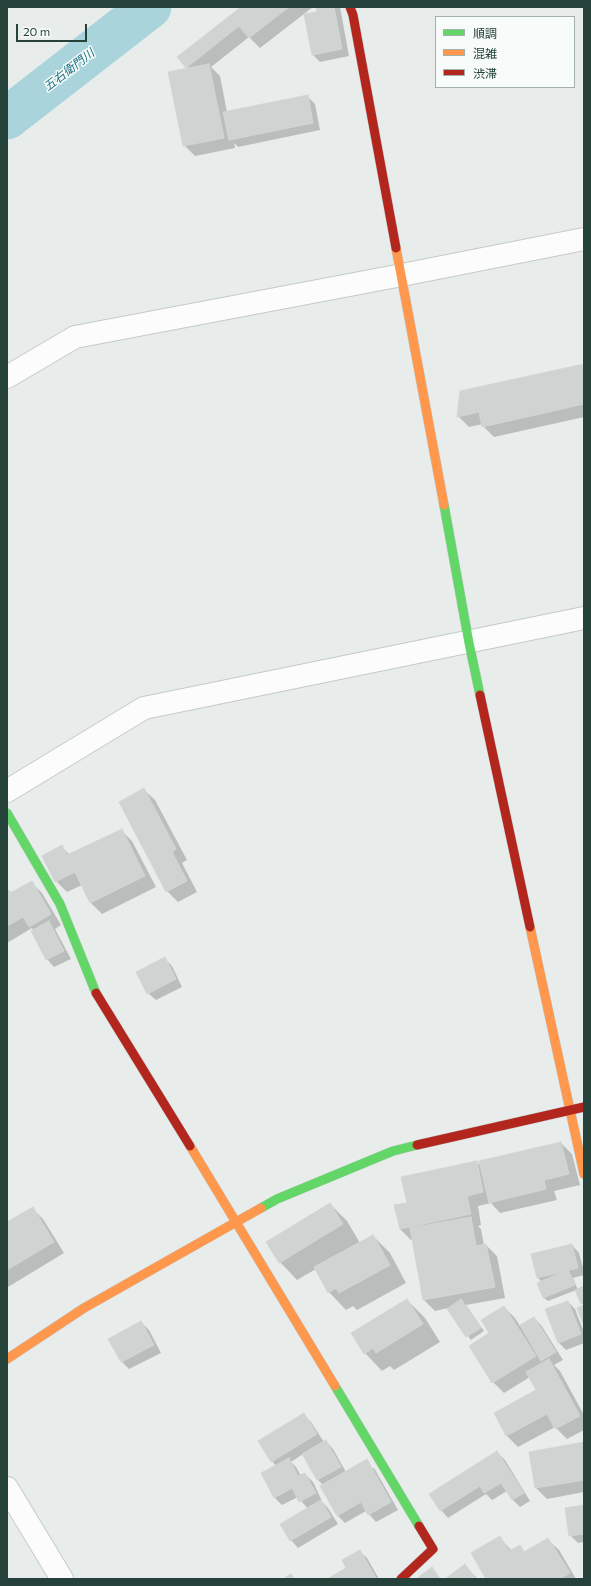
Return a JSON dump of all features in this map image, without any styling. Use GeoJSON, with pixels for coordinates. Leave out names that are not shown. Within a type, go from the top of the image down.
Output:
{"type":"FeatureCollection","features":[{"type":"Feature","properties":{"kind":"street"},"geometry":{"type":"LineString","coordinates":[[350,7],[355,22],[469,643],[584,1174]]}},
{"type":"Feature","properties":{"kind":"street"},"geometry":{"type":"LineString","coordinates":[[7,377],[75,337],[584,239]]}},
{"type":"Feature","properties":{"kind":"street"},"geometry":{"type":"LineString","coordinates":[[7,791],[144,708],[469,643],[584,618]]}},
{"type":"Feature","properties":{"kind":"street"},"geometry":{"type":"LineString","coordinates":[[7,813],[60,904],[94,990],[237,1222],[433,1549],[401,1579]]}},
{"type":"Feature","properties":{"kind":"street"},"geometry":{"type":"LineString","coordinates":[[7,1359],[84,1308],[277,1199],[393,1152],[584,1107]]}},
{"type":"Feature","properties":{"kind":"street"},"geometry":{"type":"LineString","coordinates":[[7,1488],[62,1579]]}},
{"type":"Feature","properties":{"kind":"building"},"geometry":{"type":"Polygon","coordinates":[[[241,7],[289,7],[249,38],[239,26],[186,68],[177,57],[241,7]]]}},
{"type":"Feature","properties":{"kind":"building"},"geometry":{"type":"Polygon","coordinates":[[[316,7],[334,7],[342,49],[312,55],[304,14],[317,12],[316,7]]]}},
{"type":"Feature","properties":{"kind":"building"},"geometry":{"type":"Polygon","coordinates":[[[209,64],[224,138],[183,146],[168,72],[209,64]]]}},
{"type":"Feature","properties":{"kind":"building"},"geometry":{"type":"Polygon","coordinates":[[[308,95],[313,123],[229,140],[223,112],[308,95]]]}},
{"type":"Feature","properties":{"kind":"building"},"geometry":{"type":"Polygon","coordinates":[[[584,364],[584,404],[482,427],[479,412],[457,417],[460,391],[584,364]]]}},
{"type":"Feature","properties":{"kind":"building"},"geometry":{"type":"Polygon","coordinates":[[[144,788],[176,849],[172,852],[187,881],[166,892],[119,802],[144,788]]]}},
{"type":"Feature","properties":{"kind":"building"},"geometry":{"type":"Polygon","coordinates":[[[122,829],[145,876],[90,903],[75,872],[55,882],[42,856],[62,845],[67,855],[122,829]]]}},
{"type":"Feature","properties":{"kind":"building"},"geometry":{"type":"Polygon","coordinates":[[[32,881],[51,914],[29,927],[23,917],[7,926],[7,888],[10,893],[32,881]]]}},
{"type":"Feature","properties":{"kind":"building"},"geometry":{"type":"Polygon","coordinates":[[[49,921],[64,951],[46,960],[31,931],[49,921]]]}},
{"type":"Feature","properties":{"kind":"building"},"geometry":{"type":"Polygon","coordinates":[[[165,957],[176,979],[147,994],[136,972],[165,957]]]}},
{"type":"Feature","properties":{"kind":"building"},"geometry":{"type":"Polygon","coordinates":[[[561,1142],[569,1174],[544,1180],[546,1189],[489,1203],[479,1161],[561,1142]]]}},
{"type":"Feature","properties":{"kind":"building"},"geometry":{"type":"Polygon","coordinates":[[[477,1161],[483,1192],[467,1196],[471,1214],[400,1229],[394,1205],[407,1203],[401,1177],[477,1161]]]}},
{"type":"Feature","properties":{"kind":"building"},"geometry":{"type":"Polygon","coordinates":[[[330,1203],[343,1224],[279,1263],[266,1242],[330,1203]]]}},
{"type":"Feature","properties":{"kind":"building"},"geometry":{"type":"Polygon","coordinates":[[[33,1207],[54,1242],[7,1270],[7,1222],[33,1207]]]}},
{"type":"Feature","properties":{"kind":"building"},"geometry":{"type":"Polygon","coordinates":[[[471,1217],[476,1246],[486,1244],[495,1287],[423,1300],[410,1228],[471,1217]]]}},
{"type":"Feature","properties":{"kind":"building"},"geometry":{"type":"Polygon","coordinates":[[[373,1235],[390,1265],[339,1293],[336,1288],[328,1293],[314,1267],[373,1235]]]}},
{"type":"Feature","properties":{"kind":"building"},"geometry":{"type":"Polygon","coordinates":[[[572,1244],[578,1268],[537,1278],[531,1254],[572,1244]]]}},
{"type":"Feature","properties":{"kind":"building"},"geometry":{"type":"Polygon","coordinates":[[[568,1270],[575,1285],[543,1298],[537,1283],[568,1270]]]}},
{"type":"Feature","properties":{"kind":"building"},"geometry":{"type":"Polygon","coordinates":[[[584,1286],[584,1303],[581,1304],[575,1290],[584,1286]]]}},
{"type":"Feature","properties":{"kind":"building"},"geometry":{"type":"Polygon","coordinates":[[[407,1299],[423,1324],[376,1353],[373,1348],[364,1354],[351,1333],[407,1299]]]}},
{"type":"Feature","properties":{"kind":"building"},"geometry":{"type":"Polygon","coordinates":[[[461,1299],[481,1328],[466,1337],[447,1309],[461,1299]]]}},
{"type":"Feature","properties":{"kind":"building"},"geometry":{"type":"Polygon","coordinates":[[[568,1301],[581,1334],[558,1343],[545,1309],[568,1301]]]}},
{"type":"Feature","properties":{"kind":"building"},"geometry":{"type":"Polygon","coordinates":[[[584,1305],[584,1326],[577,1308],[584,1305]]]}},
{"type":"Feature","properties":{"kind":"building"},"geometry":{"type":"Polygon","coordinates":[[[504,1306],[536,1356],[492,1383],[469,1346],[489,1333],[481,1320],[504,1306]]]}},
{"type":"Feature","properties":{"kind":"building"},"geometry":{"type":"Polygon","coordinates":[[[534,1317],[556,1352],[541,1361],[520,1325],[534,1317]]]}},
{"type":"Feature","properties":{"kind":"building"},"geometry":{"type":"Polygon","coordinates":[[[141,1321],[154,1345],[121,1362],[108,1339],[141,1321]]]}},
{"type":"Feature","properties":{"kind":"building"},"geometry":{"type":"Polygon","coordinates":[[[549,1359],[580,1416],[555,1429],[547,1414],[506,1436],[494,1413],[536,1390],[526,1372],[549,1359]]]}},
{"type":"Feature","properties":{"kind":"building"},"geometry":{"type":"Polygon","coordinates":[[[304,1413],[317,1434],[271,1462],[258,1441],[304,1413]]]}},
{"type":"Feature","properties":{"kind":"building"},"geometry":{"type":"Polygon","coordinates":[[[326,1440],[341,1467],[317,1480],[302,1454],[326,1440]]]}},
{"type":"Feature","properties":{"kind":"building"},"geometry":{"type":"Polygon","coordinates":[[[584,1442],[584,1480],[535,1488],[529,1452],[584,1442]]]}},
{"type":"Feature","properties":{"kind":"building"},"geometry":{"type":"Polygon","coordinates":[[[497,1451],[524,1493],[512,1500],[501,1483],[484,1493],[480,1486],[440,1511],[429,1494],[497,1451]]]}},
{"type":"Feature","properties":{"kind":"building"},"geometry":{"type":"Polygon","coordinates":[[[289,1458],[298,1476],[305,1473],[316,1493],[299,1502],[292,1488],[274,1498],[261,1473],[289,1458]]]}},
{"type":"Feature","properties":{"kind":"building"},"geometry":{"type":"Polygon","coordinates":[[[367,1459],[391,1502],[368,1515],[361,1502],[337,1516],[320,1486],[367,1459]]]}},
{"type":"Feature","properties":{"kind":"building"},"geometry":{"type":"Polygon","coordinates":[[[321,1500],[331,1517],[290,1541],[280,1524],[321,1500]]]}},
{"type":"Feature","properties":{"kind":"building"},"geometry":{"type":"Polygon","coordinates":[[[584,1505],[584,1534],[569,1536],[565,1508],[584,1505]]]}},
{"type":"Feature","properties":{"kind":"building"},"geometry":{"type":"Polygon","coordinates":[[[500,1536],[509,1551],[520,1545],[524,1552],[548,1538],[570,1573],[560,1579],[486,1579],[471,1553],[500,1536]]]}},
{"type":"Feature","properties":{"kind":"building"},"geometry":{"type":"Polygon","coordinates":[[[360,1550],[376,1578],[327,1579],[346,1568],[342,1560],[360,1550]]]}},
{"type":"Feature","properties":{"kind":"building"},"geometry":{"type":"Polygon","coordinates":[[[465,1564],[476,1579],[445,1579],[465,1564]]]}},
{"type":"Feature","properties":{"kind":"building"},"geometry":{"type":"Polygon","coordinates":[[[432,1567],[440,1579],[416,1579],[432,1567]]]}},
{"type":"Feature","properties":{"kind":"building"},"geometry":{"type":"Polygon","coordinates":[[[291,1574],[295,1579],[283,1579],[291,1574]]]}},
{"type":"Feature","properties":{"kind":"waterway","name":"五右衛門川"},"geometry":{"type":"LineString","coordinates":[[7,118],[150,7]]}},
{"type":"Feature","properties":{"kind":"traffic: fast"},"geometry":{"type":"LineString","coordinates":[[444,505],[480,695]]}},
{"type":"Feature","properties":{"kind":"traffic: fast"},"geometry":{"type":"LineString","coordinates":[[7,813],[60,904],[96,993]]}},
{"type":"Feature","properties":{"kind":"traffic: fast"},"geometry":{"type":"LineString","coordinates":[[261,1208],[277,1199],[393,1151],[417,1145]]}},
{"type":"Feature","properties":{"kind":"traffic: fast"},"geometry":{"type":"LineString","coordinates":[[335,1386],[419,1526]]}},
{"type":"Feature","properties":{"kind":"traffic: slow"},"geometry":{"type":"LineString","coordinates":[[396,248],[444,505]]}},
{"type":"Feature","properties":{"kind":"traffic: slow"},"geometry":{"type":"LineString","coordinates":[[530,927],[584,1174]]}},
{"type":"Feature","properties":{"kind":"traffic: slow"},"geometry":{"type":"LineString","coordinates":[[190,1146],[335,1386]]}},
{"type":"Feature","properties":{"kind":"traffic: slow"},"geometry":{"type":"LineString","coordinates":[[7,1359],[84,1308],[261,1208]]}},
{"type":"Feature","properties":{"kind":"traffic: jam"},"geometry":{"type":"LineString","coordinates":[[350,7],[353,15],[396,248]]}},
{"type":"Feature","properties":{"kind":"traffic: jam"},"geometry":{"type":"LineString","coordinates":[[480,695],[530,927]]}},
{"type":"Feature","properties":{"kind":"traffic: jam"},"geometry":{"type":"LineString","coordinates":[[96,993],[190,1146]]}},
{"type":"Feature","properties":{"kind":"traffic: jam"},"geometry":{"type":"LineString","coordinates":[[417,1145],[584,1107]]}},
{"type":"Feature","properties":{"kind":"traffic: jam"},"geometry":{"type":"LineString","coordinates":[[401,1579],[433,1549],[419,1526]]}}]}
